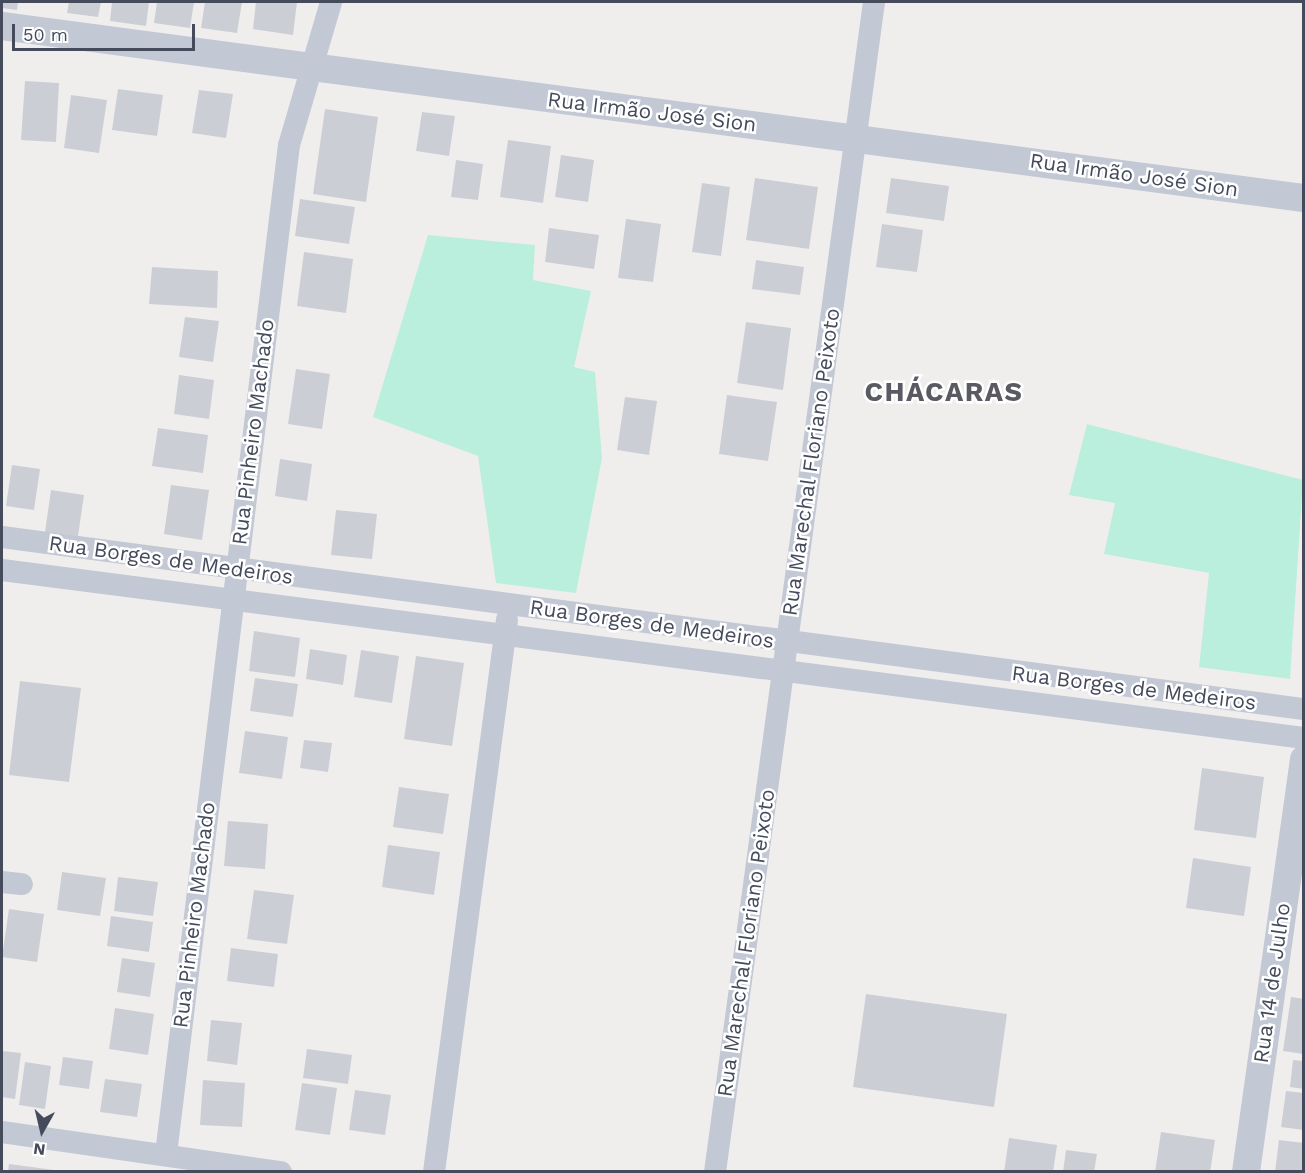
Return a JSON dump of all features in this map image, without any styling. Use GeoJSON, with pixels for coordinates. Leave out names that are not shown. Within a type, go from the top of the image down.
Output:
{"type":"FeatureCollection","features":[{"type":"Feature","properties":{"kind":"street","name":"Rua Pinheiro Machado"},"geometry":{"type":"LineString","coordinates":[[166,1154],[231,597],[289,145],[308,68],[331,2]]}},
{"type":"Feature","properties":{"kind":"street","name":"Rua Marechal Floriano Peixoto"},"geometry":{"type":"LineString","coordinates":[[715,1172],[874,2]]}},
{"type":"Feature","properties":{"kind":"street","name":"Rua Irmão José Sion"},"geometry":{"type":"LineString","coordinates":[[2,26],[1304,198]]}},
{"type":"Feature","properties":{"kind":"street","name":"Rua Borges de Medeiros"},"geometry":{"type":"LineString","coordinates":[[2,537],[235,571],[509,603],[1304,710]]}},
{"type":"Feature","properties":{"kind":"street","name":"Rua Borges de Medeiros"},"geometry":{"type":"LineString","coordinates":[[2,570],[231,597],[1304,738]]}},
{"type":"Feature","properties":{"kind":"street"},"geometry":{"type":"LineString","coordinates":[[434,1172],[509,603]]}},
{"type":"Feature","properties":{"kind":"street","name":"Rua 14 de Julho"},"geometry":{"type":"LineString","coordinates":[[1246,1172],[1304,759]]}},
{"type":"Feature","properties":{"kind":"street"},"geometry":{"type":"LineString","coordinates":[[2,1132],[166,1154],[229,1168],[281,1172]]}},
{"type":"Feature","properties":{"kind":"green space"},"geometry":{"type":"Polygon","coordinates":[[[428,235],[535,245],[533,280],[591,291],[574,367],[595,372],[602,458],[576,593],[496,583],[478,456],[373,417],[428,235]]]}},
{"type":"Feature","properties":{"kind":"green space"},"geometry":{"type":"Polygon","coordinates":[[[1087,424],[1303,480],[1290,679],[1199,667],[1209,573],[1104,554],[1115,503],[1069,495],[1087,424]]]}},
{"type":"Feature","properties":{"kind":"building"},"geometry":{"type":"Polygon","coordinates":[[[2,2],[18,2],[17,10],[2,8],[2,2]]]}},
{"type":"Feature","properties":{"kind":"building"},"geometry":{"type":"Polygon","coordinates":[[[69,2],[101,2],[98,17],[67,13],[69,2]]]}},
{"type":"Feature","properties":{"kind":"building"},"geometry":{"type":"Polygon","coordinates":[[[112,2],[149,2],[146,26],[110,21],[112,2]]]}},
{"type":"Feature","properties":{"kind":"building"},"geometry":{"type":"Polygon","coordinates":[[[157,2],[194,2],[190,28],[154,23],[157,2]]]}},
{"type":"Feature","properties":{"kind":"building"},"geometry":{"type":"Polygon","coordinates":[[[205,2],[242,2],[237,33],[201,28],[205,2]]]}},
{"type":"Feature","properties":{"kind":"building"},"geometry":{"type":"Polygon","coordinates":[[[256,2],[297,2],[293,35],[253,29],[256,2]]]}},
{"type":"Feature","properties":{"kind":"building"},"geometry":{"type":"Polygon","coordinates":[[[25,81],[59,83],[56,142],[21,140],[25,81]]]}},
{"type":"Feature","properties":{"kind":"building"},"geometry":{"type":"Polygon","coordinates":[[[118,89],[163,95],[157,136],[112,130],[118,89]]]}},
{"type":"Feature","properties":{"kind":"building"},"geometry":{"type":"Polygon","coordinates":[[[199,90],[233,94],[226,138],[192,133],[199,90]]]}},
{"type":"Feature","properties":{"kind":"building"},"geometry":{"type":"Polygon","coordinates":[[[71,95],[107,100],[99,153],[64,148],[71,95]]]}},
{"type":"Feature","properties":{"kind":"building"},"geometry":{"type":"Polygon","coordinates":[[[325,109],[378,117],[366,202],[313,194],[325,109]]]}},
{"type":"Feature","properties":{"kind":"building"},"geometry":{"type":"Polygon","coordinates":[[[422,112],[455,116],[449,156],[416,151],[422,112]]]}},
{"type":"Feature","properties":{"kind":"building"},"geometry":{"type":"Polygon","coordinates":[[[508,140],[551,146],[543,203],[500,197],[508,140]]]}},
{"type":"Feature","properties":{"kind":"building"},"geometry":{"type":"Polygon","coordinates":[[[561,155],[594,160],[588,202],[555,197],[561,155]]]}},
{"type":"Feature","properties":{"kind":"building"},"geometry":{"type":"Polygon","coordinates":[[[456,160],[483,164],[478,200],[451,197],[456,160]]]}},
{"type":"Feature","properties":{"kind":"building"},"geometry":{"type":"Polygon","coordinates":[[[755,178],[818,187],[809,249],[746,240],[755,178]]]}},
{"type":"Feature","properties":{"kind":"building"},"geometry":{"type":"Polygon","coordinates":[[[891,178],[949,186],[944,221],[886,213],[891,178]]]}},
{"type":"Feature","properties":{"kind":"building"},"geometry":{"type":"Polygon","coordinates":[[[702,183],[730,187],[721,256],[692,252],[702,183]]]}},
{"type":"Feature","properties":{"kind":"building"},"geometry":{"type":"Polygon","coordinates":[[[300,199],[355,207],[349,244],[295,236],[300,199]]]}},
{"type":"Feature","properties":{"kind":"building"},"geometry":{"type":"Polygon","coordinates":[[[626,219],[661,224],[653,282],[618,278],[626,219]]]}},
{"type":"Feature","properties":{"kind":"building"},"geometry":{"type":"Polygon","coordinates":[[[882,224],[923,230],[917,272],[876,267],[882,224]]]}},
{"type":"Feature","properties":{"kind":"building"},"geometry":{"type":"Polygon","coordinates":[[[549,228],[599,235],[594,269],[545,262],[549,228]]]}},
{"type":"Feature","properties":{"kind":"building"},"geometry":{"type":"Polygon","coordinates":[[[304,252],[353,259],[346,313],[297,306],[304,252]]]}},
{"type":"Feature","properties":{"kind":"building"},"geometry":{"type":"Polygon","coordinates":[[[756,260],[804,267],[800,295],[752,289],[756,260]]]}},
{"type":"Feature","properties":{"kind":"building"},"geometry":{"type":"Polygon","coordinates":[[[152,267],[218,271],[217,308],[149,304],[152,267]]]}},
{"type":"Feature","properties":{"kind":"building"},"geometry":{"type":"Polygon","coordinates":[[[185,317],[219,321],[213,362],[179,357],[185,317]]]}},
{"type":"Feature","properties":{"kind":"building"},"geometry":{"type":"Polygon","coordinates":[[[746,322],[791,328],[783,390],[737,383],[746,322]]]}},
{"type":"Feature","properties":{"kind":"building"},"geometry":{"type":"Polygon","coordinates":[[[296,369],[330,374],[322,429],[288,424],[296,369]]]}},
{"type":"Feature","properties":{"kind":"building"},"geometry":{"type":"Polygon","coordinates":[[[179,375],[214,380],[209,419],[174,414],[179,375]]]}},
{"type":"Feature","properties":{"kind":"building"},"geometry":{"type":"Polygon","coordinates":[[[727,395],[777,402],[768,461],[719,454],[727,395]]]}},
{"type":"Feature","properties":{"kind":"building"},"geometry":{"type":"Polygon","coordinates":[[[625,397],[657,401],[649,455],[617,450],[625,397]]]}},
{"type":"Feature","properties":{"kind":"building"},"geometry":{"type":"Polygon","coordinates":[[[158,428],[208,435],[203,473],[152,466],[158,428]]]}},
{"type":"Feature","properties":{"kind":"building"},"geometry":{"type":"Polygon","coordinates":[[[280,459],[312,464],[307,501],[275,496],[280,459]]]}},
{"type":"Feature","properties":{"kind":"building"},"geometry":{"type":"Polygon","coordinates":[[[12,465],[40,469],[34,510],[6,506],[12,465]]]}},
{"type":"Feature","properties":{"kind":"building"},"geometry":{"type":"Polygon","coordinates":[[[171,485],[209,490],[202,540],[164,534],[171,485]]]}},
{"type":"Feature","properties":{"kind":"building"},"geometry":{"type":"Polygon","coordinates":[[[51,490],[84,495],[78,536],[45,532],[51,490]]]}},
{"type":"Feature","properties":{"kind":"building"},"geometry":{"type":"Polygon","coordinates":[[[336,510],[377,514],[372,559],[331,555],[336,510]]]}},
{"type":"Feature","properties":{"kind":"building"},"geometry":{"type":"Polygon","coordinates":[[[254,631],[300,638],[295,677],[249,671],[254,631]]]}},
{"type":"Feature","properties":{"kind":"building"},"geometry":{"type":"Polygon","coordinates":[[[310,649],[347,655],[343,685],[306,679],[310,649]]]}},
{"type":"Feature","properties":{"kind":"building"},"geometry":{"type":"Polygon","coordinates":[[[361,650],[399,656],[392,703],[354,697],[361,650]]]}},
{"type":"Feature","properties":{"kind":"building"},"geometry":{"type":"Polygon","coordinates":[[[416,656],[464,663],[452,746],[404,739],[416,656]]]}},
{"type":"Feature","properties":{"kind":"building"},"geometry":{"type":"Polygon","coordinates":[[[255,678],[298,684],[293,717],[250,711],[255,678]]]}},
{"type":"Feature","properties":{"kind":"building"},"geometry":{"type":"Polygon","coordinates":[[[20,681],[81,688],[69,782],[9,775],[20,681]]]}},
{"type":"Feature","properties":{"kind":"building"},"geometry":{"type":"Polygon","coordinates":[[[245,731],[288,737],[282,779],[239,773],[245,731]]]}},
{"type":"Feature","properties":{"kind":"building"},"geometry":{"type":"Polygon","coordinates":[[[304,740],[332,743],[328,772],[300,768],[304,740]]]}},
{"type":"Feature","properties":{"kind":"building"},"geometry":{"type":"Polygon","coordinates":[[[1202,768],[1264,777],[1256,838],[1194,830],[1202,768]]]}},
{"type":"Feature","properties":{"kind":"building"},"geometry":{"type":"Polygon","coordinates":[[[399,787],[449,794],[443,834],[393,827],[399,787]]]}},
{"type":"Feature","properties":{"kind":"building"},"geometry":{"type":"Polygon","coordinates":[[[228,821],[268,824],[265,869],[224,866],[228,821]]]}},
{"type":"Feature","properties":{"kind":"building"},"geometry":{"type":"Polygon","coordinates":[[[388,845],[440,852],[434,895],[382,887],[388,845]]]}},
{"type":"Feature","properties":{"kind":"building"},"geometry":{"type":"Polygon","coordinates":[[[1193,858],[1251,867],[1244,916],[1186,908],[1193,858]]]}},
{"type":"Feature","properties":{"kind":"building"},"geometry":{"type":"Polygon","coordinates":[[[62,872],[106,878],[100,916],[57,910],[62,872]]]}},
{"type":"Feature","properties":{"kind":"building"},"geometry":{"type":"Polygon","coordinates":[[[118,877],[158,882],[153,916],[114,911],[118,877]]]}},
{"type":"Feature","properties":{"kind":"building"},"geometry":{"type":"Polygon","coordinates":[[[254,890],[294,895],[287,944],[247,939],[254,890]]]}},
{"type":"Feature","properties":{"kind":"building"},"geometry":{"type":"Polygon","coordinates":[[[9,909],[44,914],[37,962],[2,957],[9,909]]]}},
{"type":"Feature","properties":{"kind":"building"},"geometry":{"type":"Polygon","coordinates":[[[111,916],[153,922],[149,952],[107,946],[111,916]]]}},
{"type":"Feature","properties":{"kind":"building"},"geometry":{"type":"Polygon","coordinates":[[[231,948],[278,954],[274,987],[227,981],[231,948]]]}},
{"type":"Feature","properties":{"kind":"building"},"geometry":{"type":"Polygon","coordinates":[[[122,958],[155,963],[150,997],[117,992],[122,958]]]}},
{"type":"Feature","properties":{"kind":"building"},"geometry":{"type":"Polygon","coordinates":[[[866,994],[1007,1014],[994,1107],[853,1087],[866,994]]]}},
{"type":"Feature","properties":{"kind":"building"},"geometry":{"type":"Polygon","coordinates":[[[1291,997],[1304,999],[1304,1054],[1283,1051],[1291,997]]]}},
{"type":"Feature","properties":{"kind":"building"},"geometry":{"type":"Polygon","coordinates":[[[115,1008],[154,1014],[148,1055],[109,1049],[115,1008]]]}},
{"type":"Feature","properties":{"kind":"building"},"geometry":{"type":"Polygon","coordinates":[[[211,1020],[242,1023],[237,1065],[207,1061],[211,1020]]]}},
{"type":"Feature","properties":{"kind":"building"},"geometry":{"type":"Polygon","coordinates":[[[307,1049],[352,1055],[348,1084],[303,1078],[307,1049]]]}},
{"type":"Feature","properties":{"kind":"building"},"geometry":{"type":"Polygon","coordinates":[[[2,1051],[21,1053],[15,1099],[2,1097],[2,1051]]]}},
{"type":"Feature","properties":{"kind":"building"},"geometry":{"type":"Polygon","coordinates":[[[63,1057],[93,1061],[89,1089],[59,1085],[63,1057]]]}},
{"type":"Feature","properties":{"kind":"building"},"geometry":{"type":"Polygon","coordinates":[[[1293,1060],[1304,1061],[1304,1089],[1290,1087],[1293,1060]]]}},
{"type":"Feature","properties":{"kind":"building"},"geometry":{"type":"Polygon","coordinates":[[[25,1062],[51,1066],[45,1109],[19,1105],[25,1062]]]}},
{"type":"Feature","properties":{"kind":"building"},"geometry":{"type":"Polygon","coordinates":[[[105,1079],[142,1084],[137,1117],[100,1112],[105,1079]]]}},
{"type":"Feature","properties":{"kind":"building"},"geometry":{"type":"Polygon","coordinates":[[[203,1080],[245,1083],[242,1127],[200,1125],[203,1080]]]}},
{"type":"Feature","properties":{"kind":"building"},"geometry":{"type":"Polygon","coordinates":[[[302,1083],[337,1088],[330,1135],[295,1130],[302,1083]]]}},
{"type":"Feature","properties":{"kind":"building"},"geometry":{"type":"Polygon","coordinates":[[[355,1090],[391,1095],[385,1135],[349,1130],[355,1090]]]}},
{"type":"Feature","properties":{"kind":"building"},"geometry":{"type":"Polygon","coordinates":[[[1286,1091],[1304,1093],[1304,1130],[1281,1127],[1286,1091]]]}},
{"type":"Feature","properties":{"kind":"building"},"geometry":{"type":"Polygon","coordinates":[[[1161,1132],[1215,1140],[1210,1172],[1155,1172],[1161,1132]]]}},
{"type":"Feature","properties":{"kind":"building"},"geometry":{"type":"Polygon","coordinates":[[[1009,1138],[1057,1145],[1053,1172],[1004,1172],[1009,1138]]]}},
{"type":"Feature","properties":{"kind":"building"},"geometry":{"type":"Polygon","coordinates":[[[1279,1140],[1304,1143],[1304,1172],[1275,1172],[1279,1140]]]}},
{"type":"Feature","properties":{"kind":"building"},"geometry":{"type":"Polygon","coordinates":[[[1066,1150],[1097,1154],[1094,1172],[1063,1172],[1066,1150]]]}},
{"type":"Feature","properties":{"kind":"building"},"geometry":{"type":"Polygon","coordinates":[[[9,1164],[54,1170],[54,1172],[8,1172],[9,1164]]]}},
{"type":"Feature","properties":{"kind":"district","name":"CHÁCARAS"},"geometry":{"type":"Point","coordinates":[944,393]}}]}
